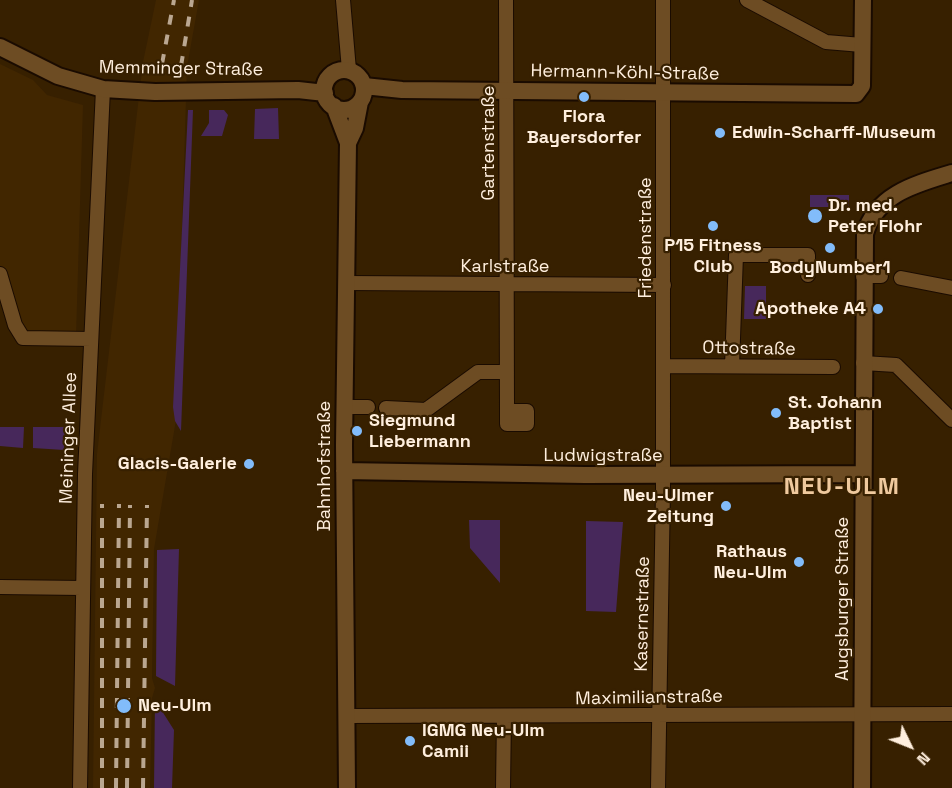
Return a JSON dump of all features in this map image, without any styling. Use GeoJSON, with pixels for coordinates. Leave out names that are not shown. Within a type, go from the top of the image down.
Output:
{"type":"FeatureCollection","features":[{"type":"Feature","properties":{"kind":"street"},"geometry":{"type":"LineString","coordinates":[[342,0],[346,65],[357,74],[362,94]]}},
{"type":"Feature","properties":{"kind":"street","name":"Gartenstraße"},"geometry":{"type":"LineString","coordinates":[[506,0],[507,411]]}},
{"type":"Feature","properties":{"kind":"street","name":"Friedenstraße"},"geometry":{"type":"LineString","coordinates":[[663,0],[663,476]]}},
{"type":"Feature","properties":{"kind":"street"},"geometry":{"type":"LineString","coordinates":[[747,0],[826,42],[862,45],[863,0]]}},
{"type":"Feature","properties":{"kind":"street","name":"Hermann-Köhl-Straße"},"geometry":{"type":"LineString","coordinates":[[328,95],[348,109],[362,94],[402,90],[856,94],[861,88],[862,45]]}},
{"type":"Feature","properties":{"kind":"street","name":"Memminger Straße"},"geometry":{"type":"LineString","coordinates":[[0,47],[58,76],[103,89],[155,92],[298,90],[328,95]]}},
{"type":"Feature","properties":{"kind":"street"},"geometry":{"type":"LineString","coordinates":[[328,95],[331,75],[346,65]]}},
{"type":"Feature","properties":{"kind":"street","name":"Meininger Allee"},"geometry":{"type":"LineString","coordinates":[[80,788],[82,588],[103,89]]}},
{"type":"Feature","properties":{"kind":"street","name":"Bahnhofstraße"},"geometry":{"type":"LineString","coordinates":[[348,143],[356,128],[362,94]]}},
{"type":"Feature","properties":{"kind":"street","name":"Bahnhofstraße"},"geometry":{"type":"LineString","coordinates":[[328,95],[348,143],[344,407],[347,788]]}},
{"type":"Feature","properties":{"kind":"street","name":"Augsburger Straße"},"geometry":{"type":"LineString","coordinates":[[862,788],[863,276],[868,225],[886,200],[908,188],[952,173]]}},
{"type":"Feature","properties":{"kind":"street"},"geometry":{"type":"LineString","coordinates":[[732,366],[736,255],[808,255],[808,275]]}},
{"type":"Feature","properties":{"kind":"street"},"geometry":{"type":"LineString","coordinates":[[0,274],[15,325],[23,338],[91,339]]}},
{"type":"Feature","properties":{"kind":"street"},"geometry":{"type":"LineString","coordinates":[[863,276],[882,276]]}},
{"type":"Feature","properties":{"kind":"street"},"geometry":{"type":"LineString","coordinates":[[901,278],[952,288]]}},
{"type":"Feature","properties":{"kind":"street","name":"Karlstraße"},"geometry":{"type":"LineString","coordinates":[[346,283],[664,285]]}},
{"type":"Feature","properties":{"kind":"street"},"geometry":{"type":"LineString","coordinates":[[863,363],[896,365],[952,420]]}},
{"type":"Feature","properties":{"kind":"street","name":"Ottostraße"},"geometry":{"type":"LineString","coordinates":[[664,366],[833,367]]}},
{"type":"Feature","properties":{"kind":"street"},"geometry":{"type":"LineString","coordinates":[[386,408],[426,410],[478,372],[507,372]]}},
{"type":"Feature","properties":{"kind":"street"},"geometry":{"type":"LineString","coordinates":[[344,407],[368,407]]}},
{"type":"Feature","properties":{"kind":"street","name":"Ludwigstraße"},"geometry":{"type":"LineString","coordinates":[[344,471],[663,476],[862,474]]}},
{"type":"Feature","properties":{"kind":"street","name":"Kasernstraße"},"geometry":{"type":"LineString","coordinates":[[658,788],[663,476]]}},
{"type":"Feature","properties":{"kind":"street"},"geometry":{"type":"LineString","coordinates":[[0,587],[82,588]]}},
{"type":"Feature","properties":{"kind":"street","name":"Maximilianstraße"},"geometry":{"type":"LineString","coordinates":[[346,716],[952,714]]}},
{"type":"Feature","properties":{"kind":"street"},"geometry":{"type":"LineString","coordinates":[[503,788],[504,717]]}},
{"type":"Feature","properties":{"kind":"shaded area"},"geometry":{"type":"Polygon","coordinates":[[[156,0],[199,0],[187,67],[176,420],[154,549],[152,678],[155,688],[152,698],[150,788],[93,788],[97,454],[143,62],[156,0]]]}},
{"type":"Feature","properties":{"kind":"shaded area"},"geometry":{"type":"Polygon","coordinates":[[[0,64],[33,80],[47,95],[83,105],[76,336],[28,334],[17,322],[0,265],[0,64]]]}},
{"type":"Feature","properties":{"kind":"shaded area"},"geometry":{"type":"Polygon","coordinates":[[[278,108],[279,139],[254,139],[255,109],[278,108]]]}},
{"type":"Feature","properties":{"kind":"shaded area"},"geometry":{"type":"Polygon","coordinates":[[[188,110],[193,110],[181,431],[175,421],[173,407],[188,110]]]}},
{"type":"Feature","properties":{"kind":"shaded area"},"geometry":{"type":"Polygon","coordinates":[[[209,110],[224,110],[228,115],[222,136],[201,136],[209,123],[209,110]]]}},
{"type":"Feature","properties":{"kind":"shaded area"},"geometry":{"type":"Polygon","coordinates":[[[810,195],[849,195],[849,207],[810,207],[810,195]]]}},
{"type":"Feature","properties":{"kind":"shaded area"},"geometry":{"type":"Polygon","coordinates":[[[745,286],[766,286],[766,319],[744,319],[745,286]]]}},
{"type":"Feature","properties":{"kind":"shaded area"},"geometry":{"type":"Polygon","coordinates":[[[0,427],[24,427],[23,448],[0,446],[0,427]]]}},
{"type":"Feature","properties":{"kind":"shaded area"},"geometry":{"type":"Polygon","coordinates":[[[33,427],[65,427],[64,450],[33,448],[33,427]]]}},
{"type":"Feature","properties":{"kind":"shaded area"},"geometry":{"type":"Polygon","coordinates":[[[469,520],[500,520],[500,583],[470,548],[469,520]]]}},
{"type":"Feature","properties":{"kind":"shaded area"},"geometry":{"type":"Polygon","coordinates":[[[586,521],[623,522],[616,612],[586,611],[586,521]]]}},
{"type":"Feature","properties":{"kind":"shaded area"},"geometry":{"type":"Polygon","coordinates":[[[179,549],[175,686],[156,676],[157,550],[179,549]]]}},
{"type":"Feature","properties":{"kind":"shaded area"},"geometry":{"type":"Polygon","coordinates":[[[155,700],[174,730],[172,788],[154,788],[155,700]]]}},
{"type":"Feature","properties":{"kind":"railway"},"geometry":{"type":"LineString","coordinates":[[162,64],[174,0]]}},
{"type":"Feature","properties":{"kind":"railway"},"geometry":{"type":"LineString","coordinates":[[181,66],[192,0]]}},
{"type":"Feature","properties":{"kind":"railway"},"geometry":{"type":"LineString","coordinates":[[102,504],[102,788]]}},
{"type":"Feature","properties":{"kind":"railway"},"geometry":{"type":"LineString","coordinates":[[116,788],[119,504]]}},
{"type":"Feature","properties":{"kind":"railway"},"geometry":{"type":"LineString","coordinates":[[127,788],[130,505]]}},
{"type":"Feature","properties":{"kind":"railway"},"geometry":{"type":"LineString","coordinates":[[143,788],[147,505]]}},
{"type":"Feature","properties":{"kind":"place","name":"Flora Bayersdorfer"},"geometry":{"type":"Point","coordinates":[584,97]}},
{"type":"Feature","properties":{"kind":"place","name":"Edwin-Scharff-Museum"},"geometry":{"type":"Point","coordinates":[720,133]}},
{"type":"Feature","properties":{"kind":"place","name":"Dr. med. Peter Flohr"},"geometry":{"type":"Point","coordinates":[815,216]}},
{"type":"Feature","properties":{"kind":"place","name":"P15 Fitness Club"},"geometry":{"type":"Point","coordinates":[713,226]}},
{"type":"Feature","properties":{"kind":"place","name":"BodyNumber1"},"geometry":{"type":"Point","coordinates":[830,248]}},
{"type":"Feature","properties":{"kind":"place","name":"Apotheke A4"},"geometry":{"type":"Point","coordinates":[878,309]}},
{"type":"Feature","properties":{"kind":"place","name":"St. Johann Baptist"},"geometry":{"type":"Point","coordinates":[776,413]}},
{"type":"Feature","properties":{"kind":"place","name":"Siegmund Liebermann"},"geometry":{"type":"Point","coordinates":[357,431]}},
{"type":"Feature","properties":{"kind":"place","name":"Glacis-Galerie"},"geometry":{"type":"Point","coordinates":[249,464]}},
{"type":"Feature","properties":{"kind":"place","name":"Neu-Ulmer Zeitung"},"geometry":{"type":"Point","coordinates":[726,506]}},
{"type":"Feature","properties":{"kind":"place","name":"Rathaus Neu-Ulm"},"geometry":{"type":"Point","coordinates":[799,562]}},
{"type":"Feature","properties":{"kind":"place","name":"Neu-Ulm"},"geometry":{"type":"Point","coordinates":[124,706]}},
{"type":"Feature","properties":{"kind":"place","name":"IGMG Neu-Ulm Camii"},"geometry":{"type":"Point","coordinates":[410,741]}},
{"type":"Feature","properties":{"kind":"district","name":"NEU-ULM"},"geometry":{"type":"Point","coordinates":[842,487]}}]}
